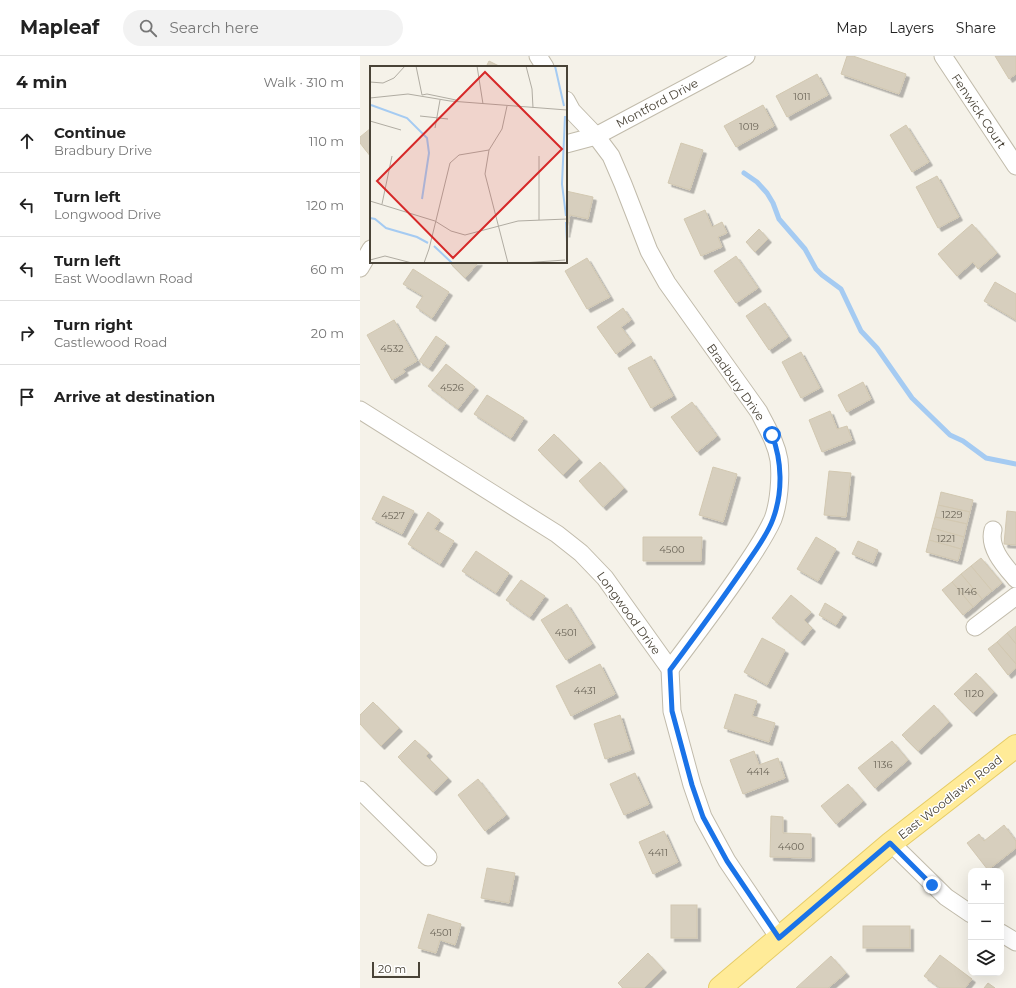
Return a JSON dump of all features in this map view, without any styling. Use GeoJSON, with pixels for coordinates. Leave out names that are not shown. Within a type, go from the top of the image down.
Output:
{"type":"FeatureCollection","features":[{"type":"Feature","properties":{"kind":"main road","name":"East Woodlawn Road"},"geometry":{"type":"LineString","coordinates":[[720,988],[890,843],[1016,746]]}},
{"type":"Feature","properties":{"kind":"street"},"geometry":{"type":"LineString","coordinates":[[538,56],[544,66]]}},
{"type":"Feature","properties":{"kind":"street","name":"Montford Drive"},"geometry":{"type":"LineString","coordinates":[[567,144],[596,136],[746,56]]}},
{"type":"Feature","properties":{"kind":"street","name":"Fenwick Court"},"geometry":{"type":"LineString","coordinates":[[943,56],[1016,166]]}},
{"type":"Feature","properties":{"kind":"street","name":"Bradbury Drive"},"geometry":{"type":"LineString","coordinates":[[567,102],[578,118],[596,136],[611,156],[649,252],[667,283],[759,412],[772,435],[779,460],[780,475],[778,494],[773,518],[763,538],[722,600],[670,670]]}},
{"type":"Feature","properties":{"kind":"street"},"geometry":{"type":"LineString","coordinates":[[360,268],[370,251]]}},
{"type":"Feature","properties":{"kind":"street","name":"Longwood Drive"},"geometry":{"type":"LineString","coordinates":[[360,410],[557,534],[581,553],[605,578],[670,670]]}},
{"type":"Feature","properties":{"kind":"street"},"geometry":{"type":"LineString","coordinates":[[993,530],[991,537],[997,553],[1016,580]]}},
{"type":"Feature","properties":{"kind":"street"},"geometry":{"type":"LineString","coordinates":[[975,628],[1016,596]]}},
{"type":"Feature","properties":{"kind":"street"},"geometry":{"type":"LineString","coordinates":[[670,670],[672,711],[692,785],[703,817],[727,861],[779,938]]}},
{"type":"Feature","properties":{"kind":"street"},"geometry":{"type":"LineString","coordinates":[[360,790],[428,857]]}},
{"type":"Feature","properties":{"kind":"street"},"geometry":{"type":"LineString","coordinates":[[890,843],[946,897],[968,912]]}},
{"type":"Feature","properties":{"kind":"street"},"geometry":{"type":"LineString","coordinates":[[1004,935],[1016,942]]}},
{"type":"Feature","properties":{"kind":"building"},"geometry":{"type":"Polygon","coordinates":[[[847,56],[853,56],[906,74],[899,94],[841,74],[847,56]]]}},
{"type":"Feature","properties":{"kind":"building"},"geometry":{"type":"Polygon","coordinates":[[[995,56],[1016,56],[1016,74],[1009,79],[995,56]]]}},
{"type":"Feature","properties":{"kind":"building"},"geometry":{"type":"Polygon","coordinates":[[[489,61],[499,66],[486,66],[489,61]]]}},
{"type":"Feature","properties":{"kind":"building"},"geometry":{"type":"Polygon","coordinates":[[[817,74],[828,95],[787,117],[776,96],[817,74]]]}},
{"type":"Feature","properties":{"kind":"building"},"geometry":{"type":"Polygon","coordinates":[[[763,105],[774,126],[736,147],[724,126],[763,105]]]}},
{"type":"Feature","properties":{"kind":"building"},"geometry":{"type":"Polygon","coordinates":[[[906,125],[929,162],[912,172],[890,135],[906,125]]]}},
{"type":"Feature","properties":{"kind":"building"},"geometry":{"type":"Polygon","coordinates":[[[370,129],[370,156],[360,143],[360,137],[370,129]]]}},
{"type":"Feature","properties":{"kind":"building"},"geometry":{"type":"Polygon","coordinates":[[[681,143],[703,150],[690,190],[668,183],[681,143]]]}},
{"type":"Feature","properties":{"kind":"building"},"geometry":{"type":"Polygon","coordinates":[[[937,176],[959,217],[938,228],[916,187],[937,176]]]}},
{"type":"Feature","properties":{"kind":"building"},"geometry":{"type":"Polygon","coordinates":[[[567,191],[593,197],[588,219],[570,215],[567,229],[567,191]]]}},
{"type":"Feature","properties":{"kind":"building"},"geometry":{"type":"Polygon","coordinates":[[[705,210],[712,227],[722,222],[727,233],[718,237],[722,247],[701,256],[684,219],[705,210]]]}},
{"type":"Feature","properties":{"kind":"building"},"geometry":{"type":"Polygon","coordinates":[[[972,224],[997,253],[978,269],[973,262],[957,276],[938,254],[972,224]]]}},
{"type":"Feature","properties":{"kind":"building"},"geometry":{"type":"Polygon","coordinates":[[[759,229],[768,239],[755,252],[746,242],[759,229]]]}},
{"type":"Feature","properties":{"kind":"building"},"geometry":{"type":"Polygon","coordinates":[[[736,256],[758,288],[736,303],[714,271],[736,256]]]}},
{"type":"Feature","properties":{"kind":"building"},"geometry":{"type":"Polygon","coordinates":[[[587,258],[610,297],[587,309],[565,271],[587,258]]]}},
{"type":"Feature","properties":{"kind":"building"},"geometry":{"type":"Polygon","coordinates":[[[450,263],[478,263],[465,278],[450,263]]]}},
{"type":"Feature","properties":{"kind":"building"},"geometry":{"type":"Polygon","coordinates":[[[413,269],[449,292],[432,318],[416,307],[423,296],[403,284],[413,269]]]}},
{"type":"Feature","properties":{"kind":"building"},"geometry":{"type":"Polygon","coordinates":[[[995,282],[1016,294],[1016,320],[984,301],[995,282]]]}},
{"type":"Feature","properties":{"kind":"building"},"geometry":{"type":"Polygon","coordinates":[[[765,303],[788,337],[769,350],[746,316],[765,303]]]}},
{"type":"Feature","properties":{"kind":"building"},"geometry":{"type":"Polygon","coordinates":[[[623,308],[631,320],[621,327],[632,342],[616,354],[597,327],[623,308]]]}},
{"type":"Feature","properties":{"kind":"building"},"geometry":{"type":"Polygon","coordinates":[[[394,320],[417,361],[403,369],[405,372],[392,380],[367,335],[394,320]]]}},
{"type":"Feature","properties":{"kind":"building"},"geometry":{"type":"Polygon","coordinates":[[[436,336],[446,343],[429,368],[419,361],[436,336]]]}},
{"type":"Feature","properties":{"kind":"building"},"geometry":{"type":"Polygon","coordinates":[[[801,352],[820,388],[801,398],[782,362],[801,352]]]}},
{"type":"Feature","properties":{"kind":"building"},"geometry":{"type":"Polygon","coordinates":[[[651,356],[673,396],[651,408],[628,368],[651,356]]]}},
{"type":"Feature","properties":{"kind":"building"},"geometry":{"type":"Polygon","coordinates":[[[446,364],[475,387],[458,409],[428,386],[446,364]]]}},
{"type":"Feature","properties":{"kind":"building"},"geometry":{"type":"Polygon","coordinates":[[[863,382],[871,399],[847,412],[838,395],[863,382]]]}},
{"type":"Feature","properties":{"kind":"building"},"geometry":{"type":"Polygon","coordinates":[[[487,395],[524,418],[511,438],[474,414],[487,395]]]}},
{"type":"Feature","properties":{"kind":"building"},"geometry":{"type":"Polygon","coordinates":[[[692,402],[717,436],[697,452],[671,417],[692,402]]]}},
{"type":"Feature","properties":{"kind":"building"},"geometry":{"type":"Polygon","coordinates":[[[830,411],[837,429],[847,426],[852,440],[822,452],[809,420],[830,411]]]}},
{"type":"Feature","properties":{"kind":"building"},"geometry":{"type":"Polygon","coordinates":[[[554,434],[579,459],[563,475],[538,450],[554,434]]]}},
{"type":"Feature","properties":{"kind":"building"},"geometry":{"type":"Polygon","coordinates":[[[600,462],[624,488],[603,507],[579,481],[600,462]]]}},
{"type":"Feature","properties":{"kind":"building"},"geometry":{"type":"Polygon","coordinates":[[[713,467],[737,474],[723,522],[699,515],[713,467]]]}},
{"type":"Feature","properties":{"kind":"building"},"geometry":{"type":"Polygon","coordinates":[[[829,471],[851,473],[846,517],[824,515],[829,471]]]}},
{"type":"Feature","properties":{"kind":"building"},"geometry":{"type":"Polygon","coordinates":[[[941,492],[973,500],[970,512],[938,505],[941,492]]]}},
{"type":"Feature","properties":{"kind":"building"},"geometry":{"type":"Polygon","coordinates":[[[383,496],[414,511],[402,534],[372,519],[383,496]]]}},
{"type":"Feature","properties":{"kind":"building"},"geometry":{"type":"Polygon","coordinates":[[[938,505],[970,512],[967,524],[935,517],[938,505]]]}},
{"type":"Feature","properties":{"kind":"building"},"geometry":{"type":"Polygon","coordinates":[[[1007,511],[1016,512],[1016,545],[1004,544],[1007,511]]]}},
{"type":"Feature","properties":{"kind":"building"},"geometry":{"type":"Polygon","coordinates":[[[428,512],[440,520],[434,529],[454,541],[440,564],[408,544],[428,512]]]}},
{"type":"Feature","properties":{"kind":"building"},"geometry":{"type":"Polygon","coordinates":[[[935,517],[967,524],[964,537],[932,528],[935,517]]]}},
{"type":"Feature","properties":{"kind":"building"},"geometry":{"type":"Polygon","coordinates":[[[932,528],[964,537],[961,549],[929,540],[932,528]]]}},
{"type":"Feature","properties":{"kind":"building"},"geometry":{"type":"Polygon","coordinates":[[[643,537],[702,537],[701,561],[643,561],[643,537]]]}},
{"type":"Feature","properties":{"kind":"building"},"geometry":{"type":"Polygon","coordinates":[[[816,537],[836,549],[818,581],[797,569],[816,537]]]}},
{"type":"Feature","properties":{"kind":"building"},"geometry":{"type":"Polygon","coordinates":[[[929,540],[961,549],[958,561],[926,552],[929,540]]]}},
{"type":"Feature","properties":{"kind":"building"},"geometry":{"type":"Polygon","coordinates":[[[858,541],[878,550],[873,563],[852,554],[858,541]]]}},
{"type":"Feature","properties":{"kind":"building"},"geometry":{"type":"Polygon","coordinates":[[[476,551],[509,573],[496,593],[462,571],[476,551]]]}},
{"type":"Feature","properties":{"kind":"building"},"geometry":{"type":"Polygon","coordinates":[[[981,558],[1002,583],[992,591],[971,566],[981,558]]]}},
{"type":"Feature","properties":{"kind":"building"},"geometry":{"type":"Polygon","coordinates":[[[971,566],[992,591],[982,599],[961,574],[971,566]]]}},
{"type":"Feature","properties":{"kind":"building"},"geometry":{"type":"Polygon","coordinates":[[[961,574],[982,599],[973,607],[952,582],[961,574]]]}},
{"type":"Feature","properties":{"kind":"building"},"geometry":{"type":"Polygon","coordinates":[[[521,580],[545,596],[530,617],[506,600],[521,580]]]}},
{"type":"Feature","properties":{"kind":"building"},"geometry":{"type":"Polygon","coordinates":[[[952,582],[973,607],[963,615],[942,590],[952,582]]]}},
{"type":"Feature","properties":{"kind":"building"},"geometry":{"type":"Polygon","coordinates":[[[791,595],[811,612],[804,620],[812,628],[801,642],[772,618],[791,595]]]}},
{"type":"Feature","properties":{"kind":"building"},"geometry":{"type":"Polygon","coordinates":[[[825,603],[843,614],[836,625],[819,615],[825,603]]]}},
{"type":"Feature","properties":{"kind":"building"},"geometry":{"type":"Polygon","coordinates":[[[567,604],[592,644],[566,660],[541,620],[567,604]]]}},
{"type":"Feature","properties":{"kind":"building"},"geometry":{"type":"Polygon","coordinates":[[[1016,626],[1016,644],[1007,633],[1016,626]]]}},
{"type":"Feature","properties":{"kind":"building"},"geometry":{"type":"Polygon","coordinates":[[[1007,633],[1016,644],[1016,664],[997,642],[1007,633]]]}},
{"type":"Feature","properties":{"kind":"building"},"geometry":{"type":"Polygon","coordinates":[[[762,638],[785,650],[767,685],[744,672],[762,638]]]}},
{"type":"Feature","properties":{"kind":"building"},"geometry":{"type":"Polygon","coordinates":[[[997,642],[1016,664],[1016,668],[1008,675],[988,649],[997,642]]]}},
{"type":"Feature","properties":{"kind":"building"},"geometry":{"type":"Polygon","coordinates":[[[600,664],[615,694],[571,716],[556,686],[600,664]]]}},
{"type":"Feature","properties":{"kind":"building"},"geometry":{"type":"Polygon","coordinates":[[[976,673],[994,692],[973,713],[954,694],[976,673]]]}},
{"type":"Feature","properties":{"kind":"building"},"geometry":{"type":"Polygon","coordinates":[[[735,694],[757,701],[752,716],[775,723],[769,742],[724,728],[735,694]]]}},
{"type":"Feature","properties":{"kind":"building"},"geometry":{"type":"Polygon","coordinates":[[[373,702],[399,728],[381,746],[360,724],[360,715],[373,702]]]}},
{"type":"Feature","properties":{"kind":"building"},"geometry":{"type":"Polygon","coordinates":[[[934,705],[949,722],[918,751],[902,735],[934,705]]]}},
{"type":"Feature","properties":{"kind":"building"},"geometry":{"type":"Polygon","coordinates":[[[620,715],[631,750],[605,759],[594,724],[620,715]]]}},
{"type":"Feature","properties":{"kind":"building"},"geometry":{"type":"Polygon","coordinates":[[[415,740],[429,753],[426,756],[448,778],[433,792],[398,757],[415,740]]]}},
{"type":"Feature","properties":{"kind":"building"},"geometry":{"type":"Polygon","coordinates":[[[892,741],[908,760],[875,788],[858,768],[892,741]]]}},
{"type":"Feature","properties":{"kind":"building"},"geometry":{"type":"Polygon","coordinates":[[[754,751],[759,765],[778,758],[785,778],[743,794],[730,760],[754,751]]]}},
{"type":"Feature","properties":{"kind":"building"},"geometry":{"type":"Polygon","coordinates":[[[635,773],[649,804],[624,815],[610,784],[635,773]]]}},
{"type":"Feature","properties":{"kind":"building"},"geometry":{"type":"Polygon","coordinates":[[[478,779],[506,815],[485,831],[458,795],[478,779]]]}},
{"type":"Feature","properties":{"kind":"building"},"geometry":{"type":"Polygon","coordinates":[[[848,784],[863,801],[836,824],[821,806],[848,784]]]}},
{"type":"Feature","properties":{"kind":"building"},"geometry":{"type":"Polygon","coordinates":[[[771,816],[783,817],[783,833],[811,834],[811,858],[770,857],[771,816]]]}},
{"type":"Feature","properties":{"kind":"building"},"geometry":{"type":"Polygon","coordinates":[[[1004,825],[1016,841],[1016,848],[991,868],[986,868],[967,843],[979,834],[984,841],[1004,825]]]}},
{"type":"Feature","properties":{"kind":"building"},"geometry":{"type":"Polygon","coordinates":[[[664,831],[678,862],[653,874],[639,842],[664,831]]]}},
{"type":"Feature","properties":{"kind":"building"},"geometry":{"type":"Polygon","coordinates":[[[487,868],[515,873],[509,903],[481,898],[487,868]]]}},
{"type":"Feature","properties":{"kind":"building"},"geometry":{"type":"Polygon","coordinates":[[[671,905],[697,905],[697,938],[671,938],[671,905]]]}},
{"type":"Feature","properties":{"kind":"building"},"geometry":{"type":"Polygon","coordinates":[[[428,914],[461,924],[455,945],[440,940],[436,953],[418,948],[428,914]]]}},
{"type":"Feature","properties":{"kind":"building"},"geometry":{"type":"Polygon","coordinates":[[[863,926],[910,926],[910,948],[863,948],[863,926]]]}},
{"type":"Feature","properties":{"kind":"building"},"geometry":{"type":"Polygon","coordinates":[[[648,953],[663,969],[644,988],[623,988],[618,983],[648,953]]]}},
{"type":"Feature","properties":{"kind":"building"},"geometry":{"type":"Polygon","coordinates":[[[940,955],[972,979],[965,988],[940,988],[924,976],[940,955]]]}},
{"type":"Feature","properties":{"kind":"building"},"geometry":{"type":"Polygon","coordinates":[[[831,956],[846,973],[828,988],[796,988],[831,956]]]}},
{"type":"Feature","properties":{"kind":"building"},"geometry":{"type":"Polygon","coordinates":[[[988,983],[995,988],[984,988],[988,983]]]}},
{"type":"Feature","properties":{"kind":"waterway"},"geometry":{"type":"LineString","coordinates":[[744,173],[757,182],[767,193],[773,203],[779,219],[805,249],[816,269],[841,289],[861,331],[877,348],[912,398],[950,435],[963,441],[986,458],[1016,464]]}},
{"type":"Feature","properties":{"kind":"route"},"geometry":{"type":"LineString","coordinates":[[772,435],[779,460],[780,475],[773,518],[763,538],[722,600],[670,670],[672,711],[681,748],[703,817],[727,861],[779,938],[890,843],[932,885]]}}]}
